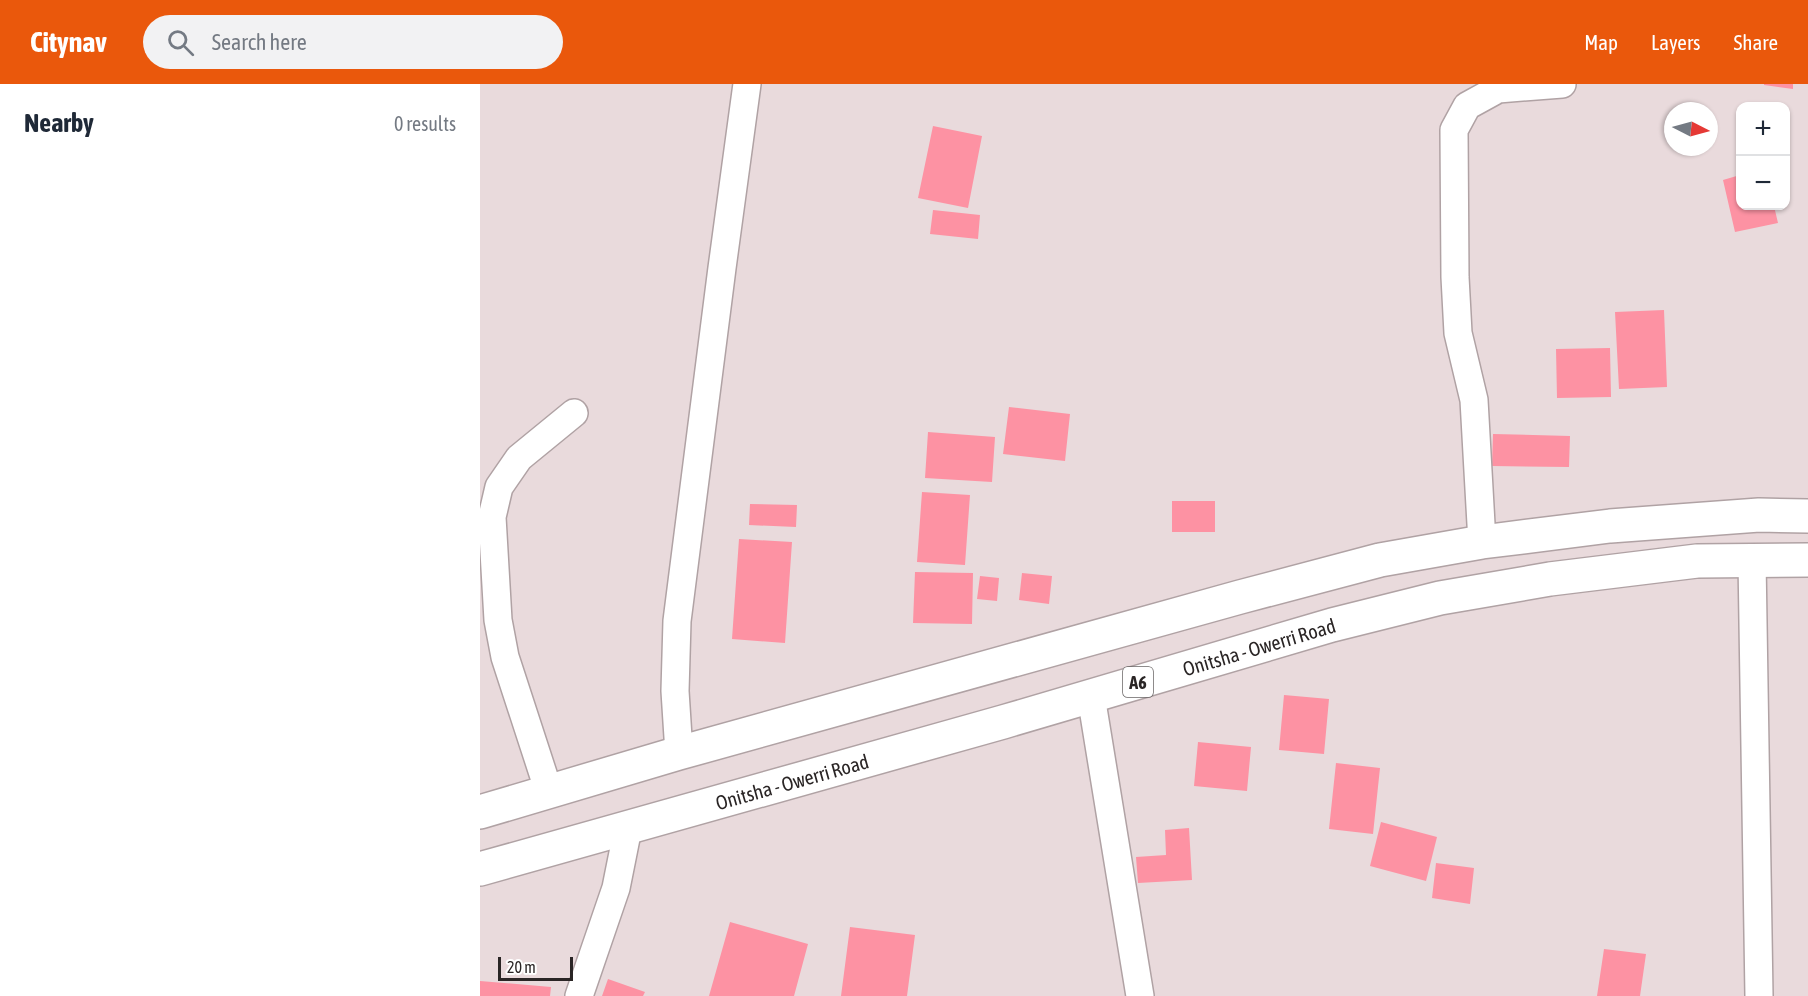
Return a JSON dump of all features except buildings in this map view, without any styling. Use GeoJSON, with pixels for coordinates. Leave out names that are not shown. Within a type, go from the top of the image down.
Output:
{"type":"FeatureCollection","features":[{"type":"Feature","properties":{"kind":"highway"},"geometry":{"type":"LineString","coordinates":[[480,812],[679,753],[1380,560],[1482,542],[1610,526],[1759,515],[1808,516]]}},
{"type":"Feature","properties":{"kind":"highway","name":"Onitsha - Owerri Road"},"geometry":{"type":"LineString","coordinates":[[480,869],[1003,722],[1332,625],[1440,598],[1550,579],[1698,561],[1808,560]]}},
{"type":"Feature","properties":{"kind":"street"},"geometry":{"type":"LineString","coordinates":[[679,753],[675,691],[677,621],[747,84]]}},
{"type":"Feature","properties":{"kind":"street"},"geometry":{"type":"LineString","coordinates":[[1482,542],[1474,400],[1458,333],[1455,277],[1454,130],[1467,106],[1498,89],[1562,84]]}},
{"type":"Feature","properties":{"kind":"street"},"geometry":{"type":"LineString","coordinates":[[549,792],[505,657],[498,620],[490,486],[519,458],[574,413]]}},
{"type":"Feature","properties":{"kind":"street"},"geometry":{"type":"LineString","coordinates":[[1752,560],[1759,996]]}},
{"type":"Feature","properties":{"kind":"street"},"geometry":{"type":"LineString","coordinates":[[1091,696],[1140,996]]}},
{"type":"Feature","properties":{"kind":"street"},"geometry":{"type":"LineString","coordinates":[[579,996],[616,888],[628,828]]}}]}
